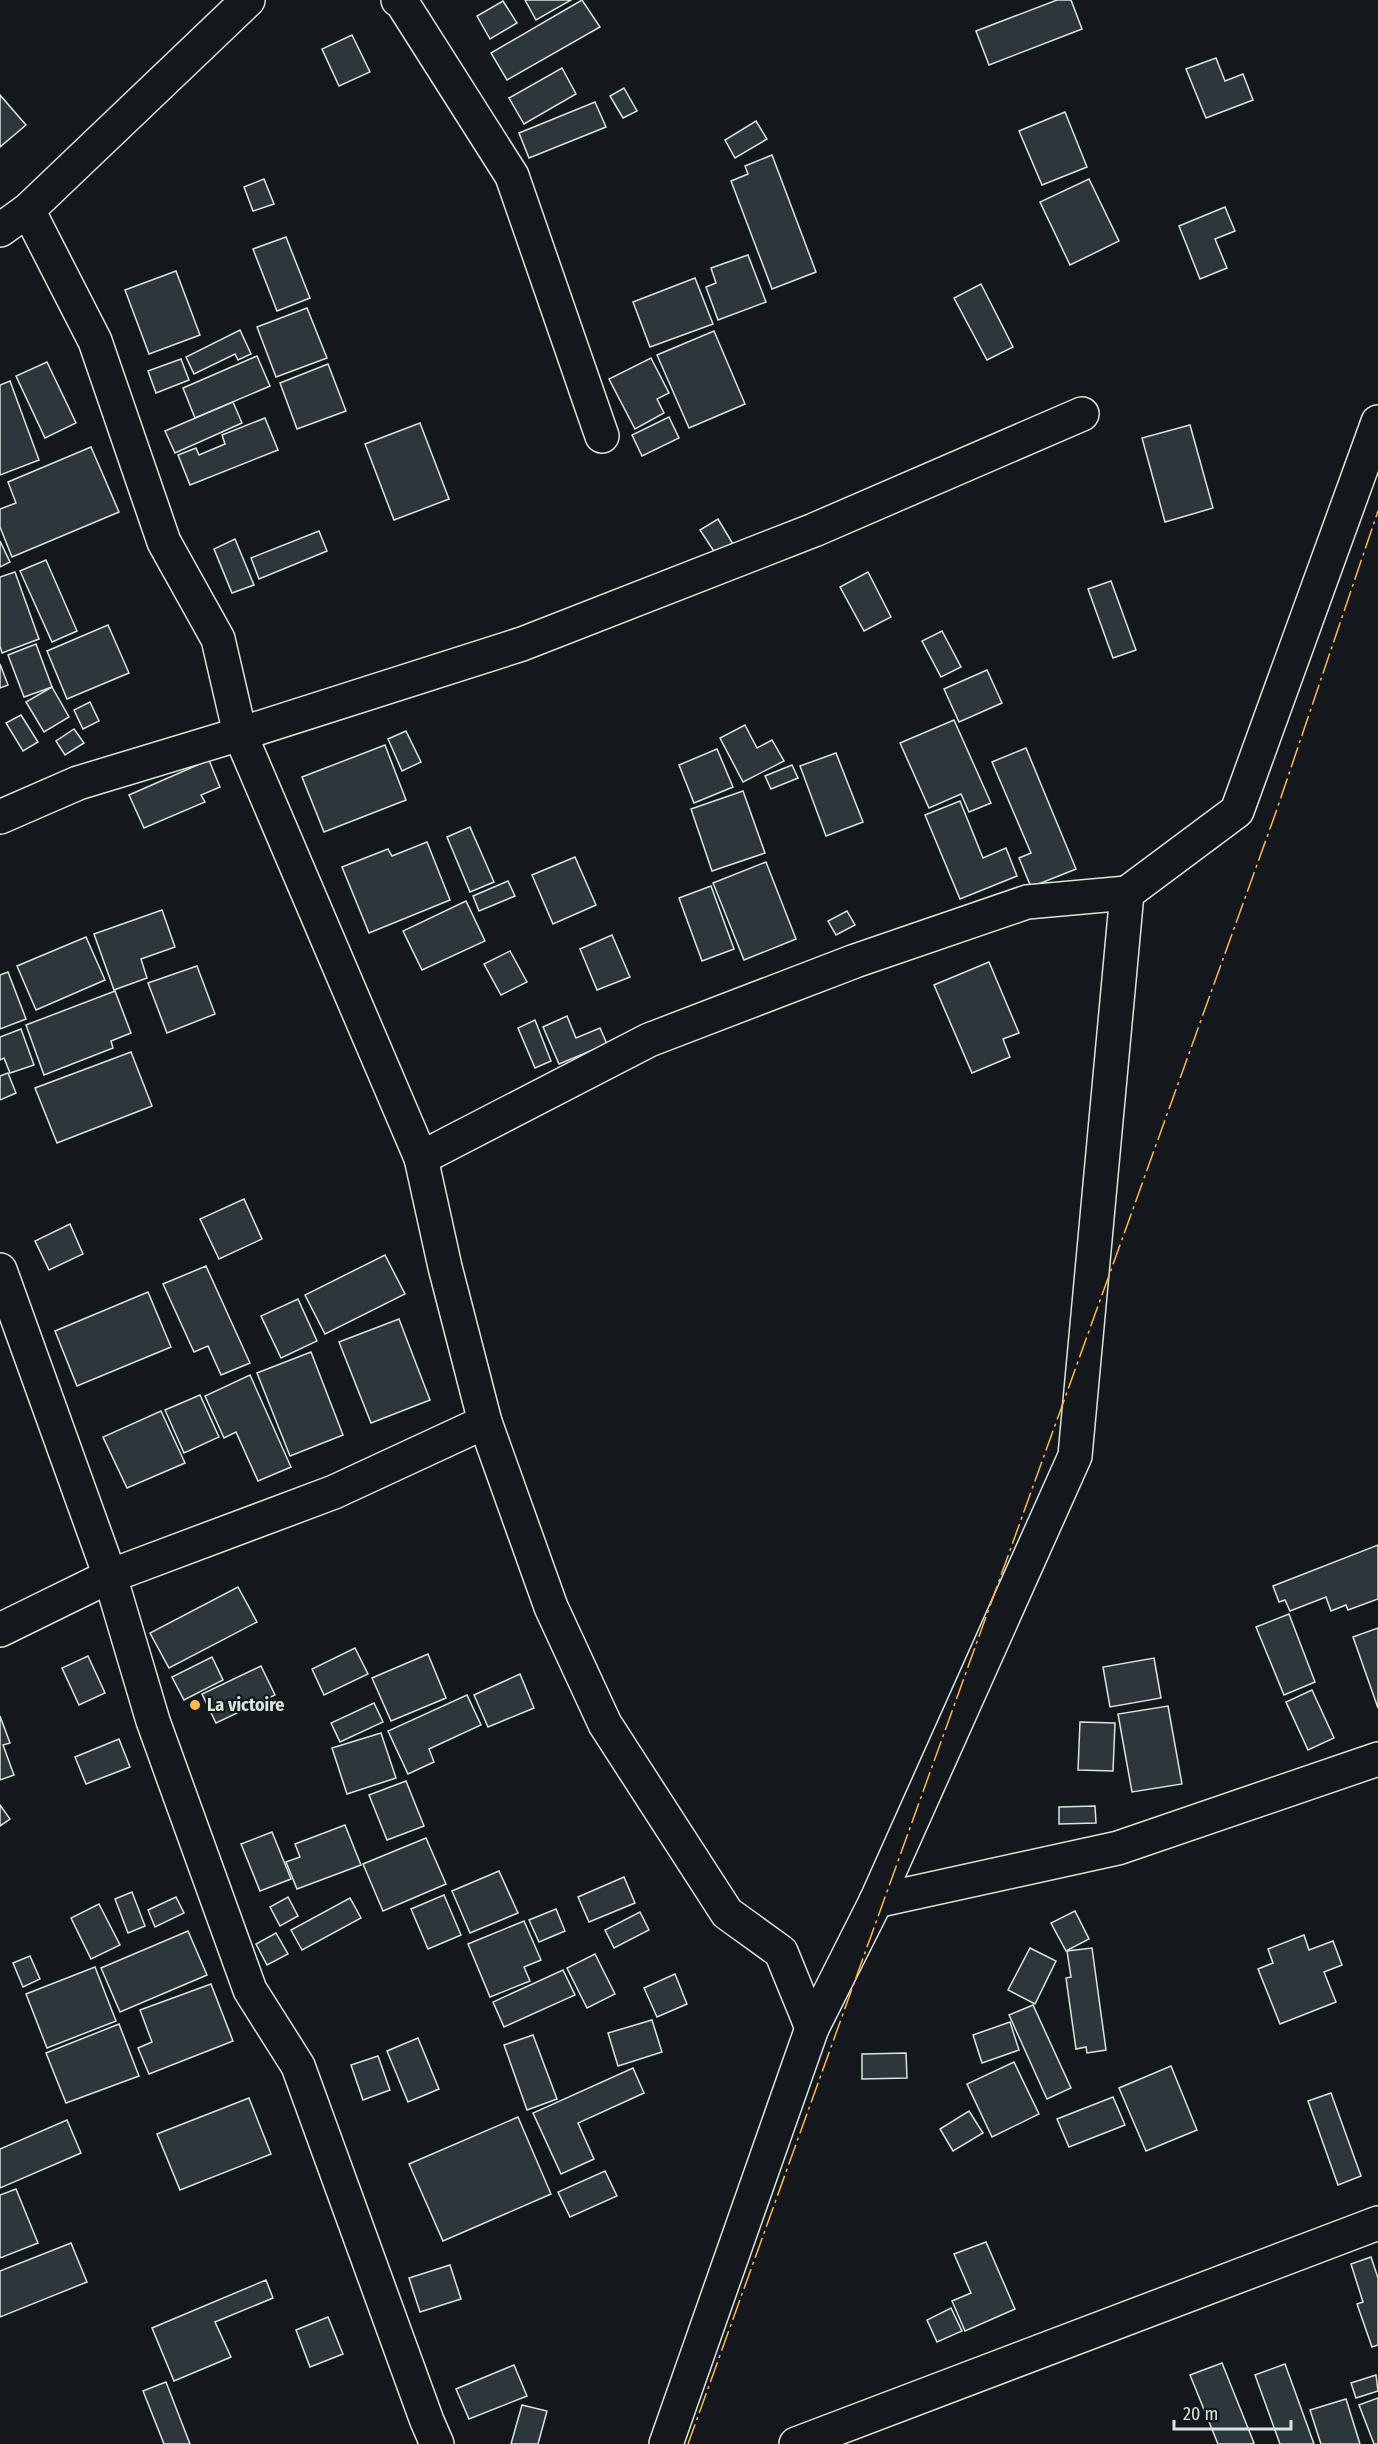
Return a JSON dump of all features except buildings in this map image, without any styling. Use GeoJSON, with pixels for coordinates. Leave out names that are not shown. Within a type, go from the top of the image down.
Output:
{"type":"FeatureCollection","features":[{"type":"Feature","properties":{"kind":"street"},"geometry":{"type":"LineString","coordinates":[[0,230],[28,210],[248,0]]}},
{"type":"Feature","properties":{"kind":"street"},"geometry":{"type":"LineString","coordinates":[[398,0],[401,1],[512,176],[602,436]]}},
{"type":"Feature","properties":{"kind":"street"},"geometry":{"type":"LineString","coordinates":[[28,210],[94,341],[164,542],[218,639],[240,734],[422,1158],[445,1267],[484,1422],[551,1607],[605,1724],[727,1913],[781,1952],[812,2028]]}},
{"type":"Feature","properties":{"kind":"street"},"geometry":{"type":"LineString","coordinates":[[0,817],[78,783],[522,644],[814,530],[1082,414]]}},
{"type":"Feature","properties":{"kind":"street"},"geometry":{"type":"LineString","coordinates":[[422,1158],[649,1040],[844,965],[1027,902],[1127,893],[1237,811],[1378,422]]}},
{"type":"Feature","properties":{"kind":"street"},"geometry":{"type":"LineString","coordinates":[[666,2444],[812,2028],[876,1901],[1075,1456],[1127,893]]}},
{"type":"Feature","properties":{"kind":"street"},"geometry":{"type":"LineString","coordinates":[[0,1270],[110,1576],[153,1721],[250,1990],[298,2066],[437,2444]]}},
{"type":"Feature","properties":{"kind":"street"},"geometry":{"type":"LineString","coordinates":[[0,1630],[110,1576],[334,1492],[484,1422]]}},
{"type":"Feature","properties":{"kind":"street"},"geometry":{"type":"LineString","coordinates":[[876,1901],[1118,1848],[1378,1760]]}},
{"type":"Feature","properties":{"kind":"street"},"geometry":{"type":"LineString","coordinates":[[796,2444],[1378,2223]]}},
{"type":"Feature","properties":{"kind":"power"},"geometry":{"type":"LineString","coordinates":[[688,2444],[1276,812],[1378,511]]}},
{"type":"Feature","properties":{"kind":"place","name":"La victoire"},"geometry":{"type":"Point","coordinates":[195,1705]}}]}
